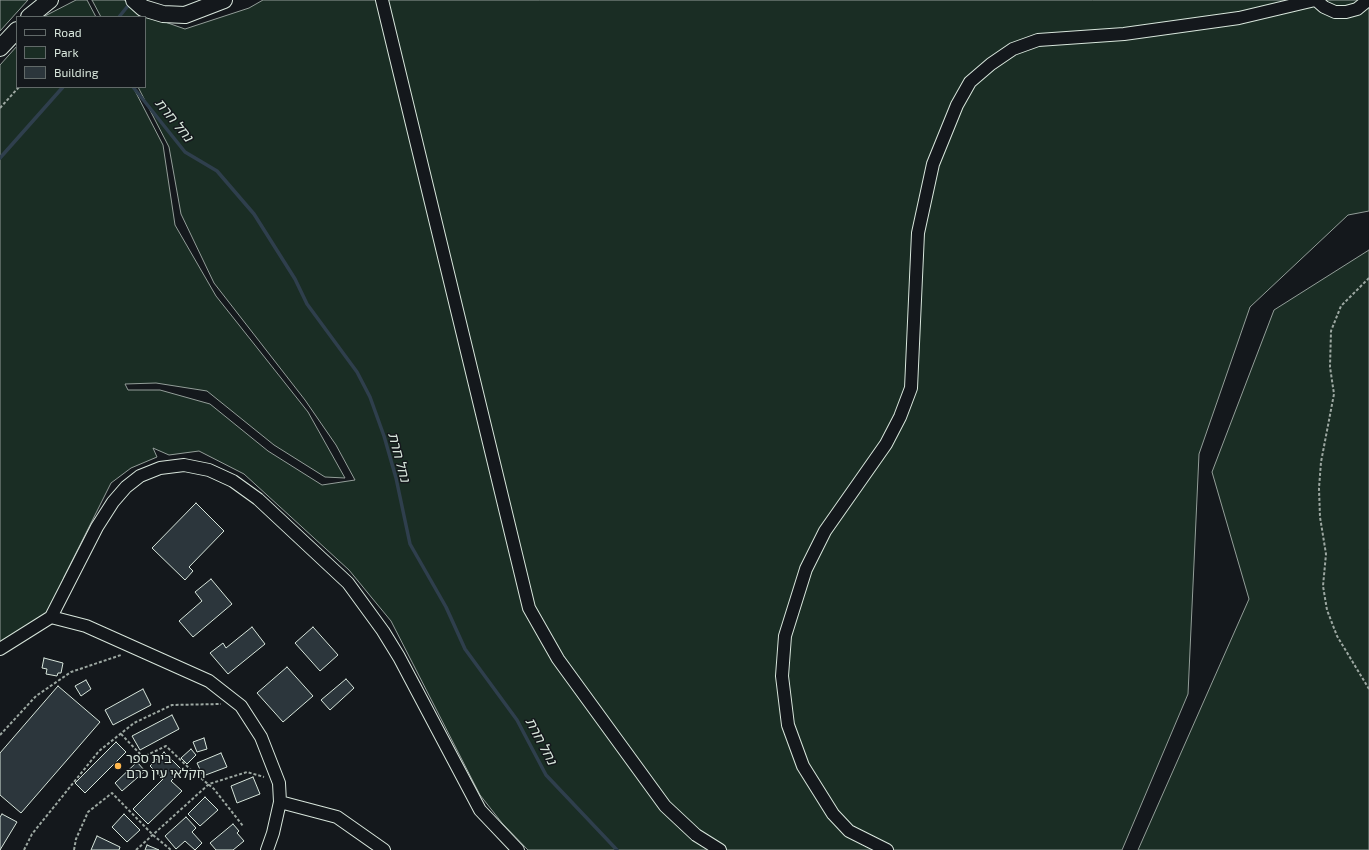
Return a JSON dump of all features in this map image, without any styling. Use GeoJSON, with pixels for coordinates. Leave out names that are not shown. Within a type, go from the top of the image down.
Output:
{"type":"FeatureCollection","features":[{"type":"Feature","properties":{"kind":"main road"},"geometry":{"type":"LineString","coordinates":[[31,16],[50,0]]}},
{"type":"Feature","properties":{"kind":"main road"},"geometry":{"type":"LineString","coordinates":[[139,4],[163,14],[185,15],[224,0]]}},
{"type":"Feature","properties":{"kind":"main road"},"geometry":{"type":"LineString","coordinates":[[0,48],[16,31]]}},
{"type":"Feature","properties":{"kind":"street"},"geometry":{"type":"LineString","coordinates":[[382,0],[529,608],[558,659],[665,806],[696,835],[720,850]]}},
{"type":"Feature","properties":{"kind":"street"},"geometry":{"type":"LineString","coordinates":[[887,850],[849,830],[832,814],[803,766],[788,725],[782,676],[785,636],[806,569],[825,531],[886,444],[900,418],[911,388],[918,233],[933,164],[957,105],[970,82],[990,64],[1013,49],[1038,40],[1124,34],[1239,18],[1316,0],[1324,7],[1335,12],[1346,12],[1357,10],[1368,0]]}},
{"type":"Feature","properties":{"kind":"street"},"geometry":{"type":"LineString","coordinates":[[0,649],[51,617],[101,520],[113,502],[126,487],[140,476],[160,468],[184,465],[210,470],[233,481],[258,499],[348,583],[383,631],[399,657],[480,810],[518,850]]}},
{"type":"Feature","properties":{"kind":"street"},"geometry":{"type":"LineString","coordinates":[[51,617],[86,626],[209,681],[241,706],[261,737],[279,783],[280,802],[273,834],[267,850]]}},
{"type":"Feature","properties":{"kind":"street"},"geometry":{"type":"LineString","coordinates":[[280,802],[336,817],[384,850]]}},
{"type":"Feature","properties":{"kind":"path"},"geometry":{"type":"LineString","coordinates":[[0,108],[18,88]]}},
{"type":"Feature","properties":{"kind":"path"},"geometry":{"type":"LineString","coordinates":[[1369,278],[1341,306],[1331,331],[1330,367],[1334,394],[1321,462],[1319,488],[1320,517],[1326,554],[1324,586],[1327,610],[1337,636],[1369,689]]}},
{"type":"Feature","properties":{"kind":"path"},"geometry":{"type":"LineString","coordinates":[[0,735],[36,696],[71,672],[137,649]]}},
{"type":"Feature","properties":{"kind":"path"},"geometry":{"type":"LineString","coordinates":[[24,850],[32,834],[100,751],[134,723],[172,706],[207,706]]}},
{"type":"Feature","properties":{"kind":"path"},"geometry":{"type":"LineString","coordinates":[[121,734],[144,757],[166,746],[214,789],[243,826]]}},
{"type":"Feature","properties":{"kind":"path"},"geometry":{"type":"LineString","coordinates":[[136,850],[209,784],[248,772],[279,783]]}},
{"type":"Feature","properties":{"kind":"path"},"geometry":{"type":"LineString","coordinates":[[74,850],[76,839],[88,812],[112,793],[153,835],[171,850]]}},
{"type":"Feature","properties":{"kind":"green space"},"geometry":{"type":"Polygon","coordinates":[[[0,0],[28,0],[0,31],[0,0]]]}},
{"type":"Feature","properties":{"kind":"green space"},"geometry":{"type":"Polygon","coordinates":[[[76,0],[87,0],[95,16],[45,16],[76,0]]]}},
{"type":"Feature","properties":{"kind":"green space"},"geometry":{"type":"Polygon","coordinates":[[[92,0],[124,0],[145,15],[185,29],[249,8],[263,0],[1369,0],[1369,211],[1348,215],[1250,307],[1199,454],[1188,694],[1122,850],[528,850],[502,823],[480,795],[391,621],[349,570],[244,474],[199,451],[169,455],[153,448],[157,457],[131,468],[111,483],[64,577],[55,601],[45,618],[0,643],[0,65],[16,47],[16,88],[134,88],[163,145],[175,225],[216,296],[308,412],[345,478],[325,477],[274,445],[207,391],[156,383],[125,384],[128,390],[160,390],[210,404],[268,451],[322,485],[355,480],[336,445],[305,400],[214,283],[181,214],[169,147],[139,88],[146,88],[146,16],[100,16],[92,0]]]}},
{"type":"Feature","properties":{"kind":"green space"},"geometry":{"type":"Polygon","coordinates":[[[1369,250],[1369,850],[1138,850],[1249,599],[1212,472],[1274,310],[1369,250]]]}},
{"type":"Feature","properties":{"kind":"building"},"geometry":{"type":"Polygon","coordinates":[[[196,503],[224,531],[189,567],[193,571],[185,580],[152,548],[196,503]]]}},
{"type":"Feature","properties":{"kind":"building"},"geometry":{"type":"Polygon","coordinates":[[[211,579],[232,604],[193,637],[179,621],[202,601],[195,592],[211,579]]]}},
{"type":"Feature","properties":{"kind":"building"},"geometry":{"type":"Polygon","coordinates":[[[252,627],[265,644],[228,674],[210,653],[223,643],[226,648],[252,627]]]}},
{"type":"Feature","properties":{"kind":"building"},"geometry":{"type":"Polygon","coordinates":[[[313,627],[338,655],[320,671],[295,643],[313,627]]]}},
{"type":"Feature","properties":{"kind":"building"},"geometry":{"type":"Polygon","coordinates":[[[44,658],[63,663],[61,673],[58,673],[57,676],[46,674],[47,669],[42,668],[44,658]]]}},
{"type":"Feature","properties":{"kind":"building"},"geometry":{"type":"Polygon","coordinates":[[[287,667],[313,696],[283,722],[257,693],[287,667]]]}},
{"type":"Feature","properties":{"kind":"building"},"geometry":{"type":"Polygon","coordinates":[[[346,679],[354,688],[330,710],[321,700],[346,679]]]}},
{"type":"Feature","properties":{"kind":"building"},"geometry":{"type":"Polygon","coordinates":[[[86,680],[91,689],[81,696],[75,686],[86,680]]]}},
{"type":"Feature","properties":{"kind":"building"},"geometry":{"type":"Polygon","coordinates":[[[58,686],[100,722],[21,813],[0,795],[0,753],[58,686]]]}},
{"type":"Feature","properties":{"kind":"building"},"geometry":{"type":"Polygon","coordinates":[[[143,689],[151,705],[113,725],[105,710],[143,689]]]}},
{"type":"Feature","properties":{"kind":"building"},"geometry":{"type":"Polygon","coordinates":[[[172,715],[179,729],[140,750],[132,736],[172,715]]]}},
{"type":"Feature","properties":{"kind":"building"},"geometry":{"type":"Polygon","coordinates":[[[204,738],[207,749],[197,752],[193,742],[204,738]]]}},
{"type":"Feature","properties":{"kind":"building"},"geometry":{"type":"Polygon","coordinates":[[[116,742],[126,752],[85,793],[75,783],[116,742]]]}},
{"type":"Feature","properties":{"kind":"building"},"geometry":{"type":"Polygon","coordinates":[[[191,749],[196,755],[187,764],[181,758],[191,749]]]}},
{"type":"Feature","properties":{"kind":"building"},"geometry":{"type":"Polygon","coordinates":[[[164,752],[182,770],[171,781],[182,791],[148,824],[133,809],[163,779],[150,766],[164,752]]]}},
{"type":"Feature","properties":{"kind":"building"},"geometry":{"type":"Polygon","coordinates":[[[221,753],[227,767],[203,776],[197,763],[221,753]]]}},
{"type":"Feature","properties":{"kind":"building"},"geometry":{"type":"Polygon","coordinates":[[[137,762],[145,771],[122,791],[115,783],[137,762]]]}},
{"type":"Feature","properties":{"kind":"building"},"geometry":{"type":"Polygon","coordinates":[[[253,777],[260,794],[237,803],[231,786],[253,777]]]}},
{"type":"Feature","properties":{"kind":"building"},"geometry":{"type":"Polygon","coordinates":[[[205,797],[218,810],[200,826],[188,814],[205,797]]]}},
{"type":"Feature","properties":{"kind":"building"},"geometry":{"type":"Polygon","coordinates":[[[2,814],[17,822],[0,850],[0,817],[2,814]]]}},
{"type":"Feature","properties":{"kind":"building"},"geometry":{"type":"Polygon","coordinates":[[[124,814],[140,830],[127,842],[112,827],[124,814]]]}},
{"type":"Feature","properties":{"kind":"building"},"geometry":{"type":"Polygon","coordinates":[[[186,817],[196,828],[192,832],[202,843],[195,850],[185,841],[176,849],[165,836],[186,817]]]}},
{"type":"Feature","properties":{"kind":"building"},"geometry":{"type":"Polygon","coordinates":[[[233,824],[239,831],[237,833],[244,841],[233,850],[216,850],[210,843],[233,824]]]}},
{"type":"Feature","properties":{"kind":"building"},"geometry":{"type":"Polygon","coordinates":[[[97,836],[120,847],[119,850],[91,850],[97,836]]]}},
{"type":"Feature","properties":{"kind":"building"},"geometry":{"type":"Polygon","coordinates":[[[147,845],[159,850],[145,850],[147,845]]]}},
{"type":"Feature","properties":{"kind":"waterway"},"geometry":{"type":"LineString","coordinates":[[120,16],[131,2]]}},
{"type":"Feature","properties":{"kind":"waterway"},"geometry":{"type":"LineString","coordinates":[[0,158],[62,88]]}},
{"type":"Feature","properties":{"kind":"waterway","name":"נחל חרת"},"geometry":{"type":"LineString","coordinates":[[134,88],[185,152],[217,171],[254,214],[295,279],[307,304],[357,372],[370,397],[384,436],[396,478],[410,544],[446,607],[465,649],[517,720],[546,775],[617,850]]}},
{"type":"Feature","properties":{"kind":"place","name":"בית ספר חקלאי עין כרם"},"geometry":{"type":"Point","coordinates":[118,766]}}]}
